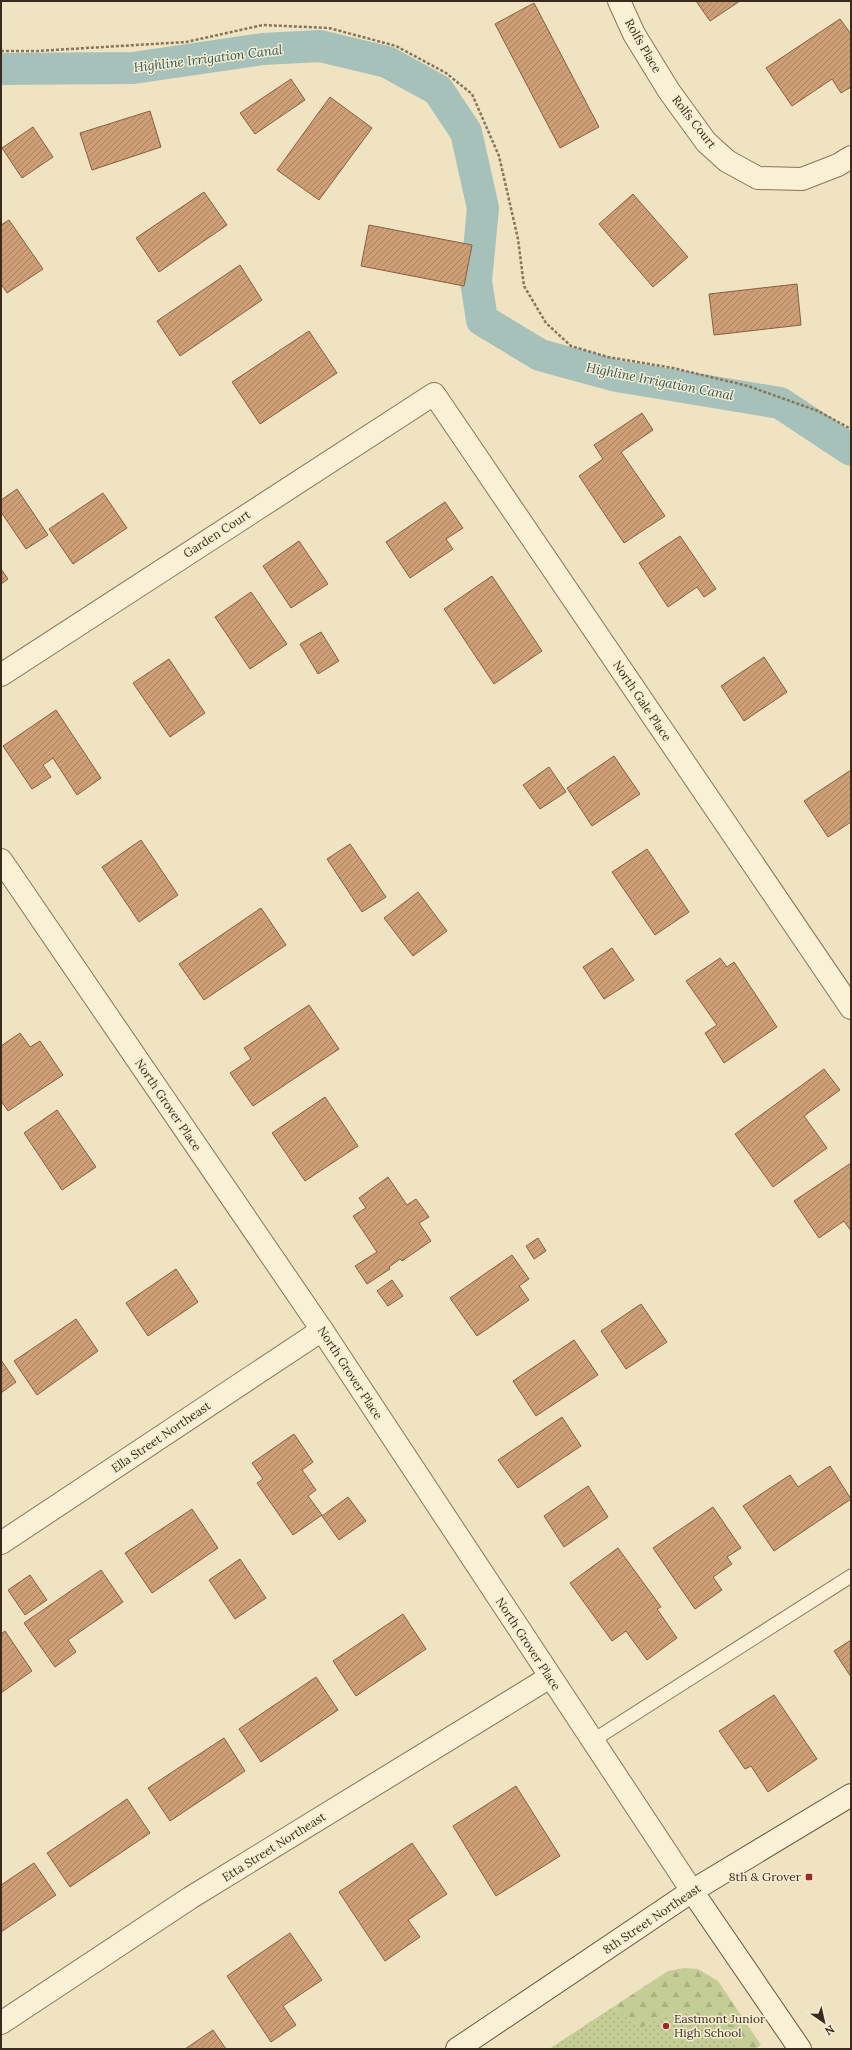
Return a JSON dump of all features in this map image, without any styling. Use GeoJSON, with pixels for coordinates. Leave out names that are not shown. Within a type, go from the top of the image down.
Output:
{"type":"FeatureCollection","features":[{"type":"Feature","properties":{"kind":"street","name":"Rolfs Place"},"geometry":{"type":"LineString","coordinates":[[619,1],[634,34],[669,90]]}},
{"type":"Feature","properties":{"kind":"street","name":"Rolfs Court"},"geometry":{"type":"LineString","coordinates":[[669,90],[706,142],[727,161],[758,178],[802,179],[838,165],[851,157]]}},
{"type":"Feature","properties":{"kind":"street","name":"Garden Court"},"geometry":{"type":"LineString","coordinates":[[1,675],[434,394]]}},
{"type":"Feature","properties":{"kind":"street","name":"North Gale Place"},"geometry":{"type":"LineString","coordinates":[[434,394],[851,1008]]}},
{"type":"Feature","properties":{"kind":"street","name":"North Grover Place"},"geometry":{"type":"LineString","coordinates":[[1,860],[322,1330],[692,1891],[800,2049]]}},
{"type":"Feature","properties":{"kind":"street","name":"Ella Street Northeast"},"geometry":{"type":"LineString","coordinates":[[1,1543],[322,1330]]}},
{"type":"Feature","properties":{"kind":"street","name":"Etta Street Northeast"},"geometry":{"type":"LineString","coordinates":[[1,2023],[190,1898],[550,1677]]}},
{"type":"Feature","properties":{"kind":"street","name":"8th Street Northeast"},"geometry":{"type":"LineString","coordinates":[[457,2049],[692,1891],[851,1795]]}},
{"type":"Feature","properties":{"kind":"lane"},"geometry":{"type":"LineString","coordinates":[[592,1740],[851,1576]]}},
{"type":"Feature","properties":{"kind":"path"},"geometry":{"type":"LineString","coordinates":[[1,51],[44,51],[186,42],[263,25],[329,28],[396,46],[446,72],[472,94],[499,156],[518,239],[524,286],[546,323],[571,346],[608,357],[673,368],[748,386],[818,411],[851,429]]}},
{"type":"Feature","properties":{"kind":"green space"},"geometry":{"type":"Polygon","coordinates":[[[684,1968],[698,1969],[718,1981],[761,2045],[755,2049],[740,2049],[716,2024],[685,2012],[665,2015],[641,2028],[613,2007],[668,1971],[684,1968]]]}},
{"type":"Feature","properties":{"kind":"green space"},"geometry":{"type":"Polygon","coordinates":[[[613,2007],[641,2028],[665,2015],[685,2012],[716,2024],[740,2049],[549,2049],[613,2007]]]}},
{"type":"Feature","properties":{"kind":"building"},"geometry":{"type":"Polygon","coordinates":[[[696,1],[740,1],[710,21],[696,1]]]}},
{"type":"Feature","properties":{"kind":"building"},"geometry":{"type":"Polygon","coordinates":[[[534,3],[599,127],[560,148],[495,24],[534,3]]]}},
{"type":"Feature","properties":{"kind":"building"},"geometry":{"type":"Polygon","coordinates":[[[840,19],[851,34],[851,87],[841,93],[832,79],[792,106],[766,68],[840,19]]]}},
{"type":"Feature","properties":{"kind":"building"},"geometry":{"type":"Polygon","coordinates":[[[291,79],[305,100],[255,134],[240,113],[291,79]]]}},
{"type":"Feature","properties":{"kind":"building"},"geometry":{"type":"Polygon","coordinates":[[[330,97],[372,128],[319,200],[277,170],[330,97]]]}},
{"type":"Feature","properties":{"kind":"building"},"geometry":{"type":"Polygon","coordinates":[[[150,111],[161,147],[92,170],[80,133],[150,111]]]}},
{"type":"Feature","properties":{"kind":"building"},"geometry":{"type":"Polygon","coordinates":[[[33,127],[53,157],[22,178],[2,148],[33,127]]]}},
{"type":"Feature","properties":{"kind":"building"},"geometry":{"type":"Polygon","coordinates":[[[204,192],[227,225],[159,272],[136,238],[204,192]]]}},
{"type":"Feature","properties":{"kind":"building"},"geometry":{"type":"Polygon","coordinates":[[[633,194],[688,257],[653,287],[599,224],[633,194]]]}},
{"type":"Feature","properties":{"kind":"building"},"geometry":{"type":"Polygon","coordinates":[[[9,220],[43,269],[7,293],[1,284],[1,225],[9,220]]]}},
{"type":"Feature","properties":{"kind":"building"},"geometry":{"type":"Polygon","coordinates":[[[369,225],[472,245],[464,286],[361,266],[369,225]]]}},
{"type":"Feature","properties":{"kind":"building"},"geometry":{"type":"Polygon","coordinates":[[[240,265],[262,300],[180,356],[157,321],[240,265]]]}},
{"type":"Feature","properties":{"kind":"building"},"geometry":{"type":"Polygon","coordinates":[[[797,284],[801,325],[714,335],[709,294],[797,284]]]}},
{"type":"Feature","properties":{"kind":"building"},"geometry":{"type":"Polygon","coordinates":[[[309,331],[337,373],[260,424],[232,382],[309,331]]]}},
{"type":"Feature","properties":{"kind":"building"},"geometry":{"type":"Polygon","coordinates":[[[642,413],[653,430],[621,452],[665,516],[624,543],[579,476],[603,459],[594,445],[642,413]]]}},
{"type":"Feature","properties":{"kind":"building"},"geometry":{"type":"Polygon","coordinates":[[[17,489],[48,535],[26,549],[1,512],[1,500],[17,489]]]}},
{"type":"Feature","properties":{"kind":"building"},"geometry":{"type":"Polygon","coordinates":[[[103,493],[127,528],[73,564],[49,529],[103,493]]]}},
{"type":"Feature","properties":{"kind":"building"},"geometry":{"type":"Polygon","coordinates":[[[445,502],[463,528],[446,539],[453,549],[410,578],[386,542],[445,502]]]}},
{"type":"Feature","properties":{"kind":"building"},"geometry":{"type":"Polygon","coordinates":[[[680,536],[716,589],[704,597],[697,587],[668,607],[639,563],[680,536]]]}},
{"type":"Feature","properties":{"kind":"building"},"geometry":{"type":"Polygon","coordinates":[[[299,541],[328,584],[291,608],[263,566],[299,541]]]}},
{"type":"Feature","properties":{"kind":"building"},"geometry":{"type":"Polygon","coordinates":[[[1,569],[8,579],[1,584],[1,569]]]}},
{"type":"Feature","properties":{"kind":"building"},"geometry":{"type":"Polygon","coordinates":[[[492,576],[542,651],[494,684],[444,609],[492,576]]]}},
{"type":"Feature","properties":{"kind":"building"},"geometry":{"type":"Polygon","coordinates":[[[251,592],[287,644],[250,669],[215,617],[251,592]]]}},
{"type":"Feature","properties":{"kind":"building"},"geometry":{"type":"Polygon","coordinates":[[[321,632],[339,661],[318,674],[300,644],[321,632]]]}},
{"type":"Feature","properties":{"kind":"building"},"geometry":{"type":"Polygon","coordinates":[[[764,657],[787,692],[744,721],[721,686],[764,657]]]}},
{"type":"Feature","properties":{"kind":"building"},"geometry":{"type":"Polygon","coordinates":[[[169,659],[205,713],[170,737],[133,683],[169,659]]]}},
{"type":"Feature","properties":{"kind":"building"},"geometry":{"type":"Polygon","coordinates":[[[56,710],[101,778],[77,795],[53,758],[43,765],[51,777],[32,789],[3,746],[56,710]]]}},
{"type":"Feature","properties":{"kind":"building"},"geometry":{"type":"Polygon","coordinates":[[[614,756],[640,794],[592,826],[567,788],[614,756]]]}},
{"type":"Feature","properties":{"kind":"building"},"geometry":{"type":"Polygon","coordinates":[[[549,767],[566,792],[540,809],[523,785],[549,767]]]}},
{"type":"Feature","properties":{"kind":"building"},"geometry":{"type":"Polygon","coordinates":[[[851,770],[851,822],[828,837],[804,801],[851,770]]]}},
{"type":"Feature","properties":{"kind":"building"},"geometry":{"type":"Polygon","coordinates":[[[141,840],[178,895],[139,922],[102,867],[141,840]]]}},
{"type":"Feature","properties":{"kind":"building"},"geometry":{"type":"Polygon","coordinates":[[[350,844],[386,897],[362,912],[327,859],[350,844]]]}},
{"type":"Feature","properties":{"kind":"building"},"geometry":{"type":"Polygon","coordinates":[[[647,849],[689,912],[655,935],[612,872],[647,849]]]}},
{"type":"Feature","properties":{"kind":"building"},"geometry":{"type":"Polygon","coordinates":[[[418,892],[447,931],[413,956],[384,918],[418,892]]]}},
{"type":"Feature","properties":{"kind":"building"},"geometry":{"type":"Polygon","coordinates":[[[261,908],[286,945],[204,1000],[179,964],[261,908]]]}},
{"type":"Feature","properties":{"kind":"building"},"geometry":{"type":"Polygon","coordinates":[[[612,948],[634,980],[604,999],[583,967],[612,948]]]}},
{"type":"Feature","properties":{"kind":"building"},"geometry":{"type":"Polygon","coordinates":[[[720,958],[727,967],[734,962],[777,1027],[724,1063],[705,1033],[717,1025],[686,981],[720,958]]]}},
{"type":"Feature","properties":{"kind":"building"},"geometry":{"type":"Polygon","coordinates":[[[309,1005],[339,1049],[253,1106],[230,1073],[251,1059],[244,1048],[309,1005]]]}},
{"type":"Feature","properties":{"kind":"building"},"geometry":{"type":"Polygon","coordinates":[[[20,1033],[30,1047],[40,1041],[63,1075],[8,1111],[1,1101],[1,1046],[20,1033]]]}},
{"type":"Feature","properties":{"kind":"building"},"geometry":{"type":"Polygon","coordinates":[[[824,1069],[840,1090],[804,1116],[827,1148],[773,1187],[735,1134],[824,1069]]]}},
{"type":"Feature","properties":{"kind":"building"},"geometry":{"type":"Polygon","coordinates":[[[325,1097],[358,1146],[305,1181],[272,1133],[325,1097]]]}},
{"type":"Feature","properties":{"kind":"building"},"geometry":{"type":"Polygon","coordinates":[[[57,1110],[96,1167],[62,1190],[24,1133],[57,1110]]]}},
{"type":"Feature","properties":{"kind":"building"},"geometry":{"type":"Polygon","coordinates":[[[851,1163],[851,1231],[844,1221],[819,1238],[794,1201],[851,1163]]]}},
{"type":"Feature","properties":{"kind":"building"},"geometry":{"type":"Polygon","coordinates":[[[388,1177],[407,1205],[416,1199],[429,1217],[419,1223],[431,1241],[402,1261],[400,1259],[389,1267],[390,1269],[367,1284],[355,1266],[377,1252],[353,1216],[366,1208],[359,1198],[388,1177]]]}},
{"type":"Feature","properties":{"kind":"building"},"geometry":{"type":"Polygon","coordinates":[[[538,1238],[546,1251],[534,1259],[526,1246],[538,1238]]]}},
{"type":"Feature","properties":{"kind":"building"},"geometry":{"type":"Polygon","coordinates":[[[512,1255],[529,1279],[519,1286],[529,1300],[477,1336],[450,1298],[512,1255]]]}},
{"type":"Feature","properties":{"kind":"building"},"geometry":{"type":"Polygon","coordinates":[[[176,1269],[198,1302],[148,1336],[126,1303],[176,1269]]]}},
{"type":"Feature","properties":{"kind":"building"},"geometry":{"type":"Polygon","coordinates":[[[392,1280],[403,1296],[388,1306],[377,1291],[392,1280]]]}},
{"type":"Feature","properties":{"kind":"building"},"geometry":{"type":"Polygon","coordinates":[[[641,1304],[667,1342],[626,1369],[601,1331],[641,1304]]]}},
{"type":"Feature","properties":{"kind":"building"},"geometry":{"type":"Polygon","coordinates":[[[76,1319],[98,1351],[37,1395],[14,1361],[76,1319]]]}},
{"type":"Feature","properties":{"kind":"building"},"geometry":{"type":"Polygon","coordinates":[[[574,1340],[598,1375],[536,1416],[513,1381],[574,1340]]]}},
{"type":"Feature","properties":{"kind":"building"},"geometry":{"type":"Polygon","coordinates":[[[1,1360],[16,1382],[1,1393],[1,1360]]]}},
{"type":"Feature","properties":{"kind":"building"},"geometry":{"type":"Polygon","coordinates":[[[562,1417],[581,1446],[518,1488],[498,1460],[562,1417]]]}},
{"type":"Feature","properties":{"kind":"building"},"geometry":{"type":"Polygon","coordinates":[[[294,1434],[313,1462],[302,1470],[316,1490],[308,1496],[322,1515],[293,1535],[257,1483],[263,1479],[252,1463],[294,1434]]]}},
{"type":"Feature","properties":{"kind":"building"},"geometry":{"type":"Polygon","coordinates":[[[830,1466],[851,1499],[774,1551],[743,1506],[790,1475],[798,1487],[830,1466]]]}},
{"type":"Feature","properties":{"kind":"building"},"geometry":{"type":"Polygon","coordinates":[[[588,1486],[608,1517],[564,1547],[544,1516],[588,1486]]]}},
{"type":"Feature","properties":{"kind":"building"},"geometry":{"type":"Polygon","coordinates":[[[348,1497],[366,1521],[339,1540],[322,1516],[348,1497]]]}},
{"type":"Feature","properties":{"kind":"building"},"geometry":{"type":"Polygon","coordinates":[[[713,1507],[741,1548],[727,1557],[732,1564],[713,1577],[722,1590],[695,1609],[653,1548],[713,1507]]]}},
{"type":"Feature","properties":{"kind":"building"},"geometry":{"type":"Polygon","coordinates":[[[192,1509],[218,1548],[152,1593],[125,1553],[192,1509]]]}},
{"type":"Feature","properties":{"kind":"building"},"geometry":{"type":"Polygon","coordinates":[[[618,1548],[661,1607],[657,1609],[677,1638],[647,1660],[626,1631],[612,1641],[570,1583],[618,1548]]]}},
{"type":"Feature","properties":{"kind":"building"},"geometry":{"type":"Polygon","coordinates":[[[240,1559],[266,1598],[235,1619],[209,1580],[240,1559]]]}},
{"type":"Feature","properties":{"kind":"building"},"geometry":{"type":"Polygon","coordinates":[[[101,1570],[123,1602],[68,1640],[76,1652],[55,1667],[24,1623],[101,1570]]]}},
{"type":"Feature","properties":{"kind":"building"},"geometry":{"type":"Polygon","coordinates":[[[30,1575],[47,1600],[25,1615],[8,1590],[30,1575]]]}},
{"type":"Feature","properties":{"kind":"building"},"geometry":{"type":"Polygon","coordinates":[[[403,1614],[426,1649],[356,1696],[333,1661],[403,1614]]]}},
{"type":"Feature","properties":{"kind":"building"},"geometry":{"type":"Polygon","coordinates":[[[5,1631],[32,1671],[1,1693],[1,1634],[5,1631]]]}},
{"type":"Feature","properties":{"kind":"building"},"geometry":{"type":"Polygon","coordinates":[[[851,1640],[851,1677],[834,1651],[851,1640]]]}},
{"type":"Feature","properties":{"kind":"building"},"geometry":{"type":"Polygon","coordinates":[[[316,1677],[338,1710],[261,1762],[239,1729],[316,1677]]]}},
{"type":"Feature","properties":{"kind":"building"},"geometry":{"type":"Polygon","coordinates":[[[774,1695],[817,1759],[768,1792],[751,1766],[745,1769],[719,1731],[774,1695]]]}},
{"type":"Feature","properties":{"kind":"building"},"geometry":{"type":"Polygon","coordinates":[[[224,1738],[245,1771],[170,1821],[148,1788],[224,1738]]]}},
{"type":"Feature","properties":{"kind":"building"},"geometry":{"type":"Polygon","coordinates":[[[516,1786],[560,1856],[496,1896],[453,1826],[516,1786]]]}},
{"type":"Feature","properties":{"kind":"building"},"geometry":{"type":"Polygon","coordinates":[[[127,1799],[150,1833],[70,1887],[47,1853],[127,1799]]]}},
{"type":"Feature","properties":{"kind":"building"},"geometry":{"type":"Polygon","coordinates":[[[412,1843],[447,1894],[408,1920],[420,1937],[385,1961],[339,1892],[412,1843]]]}},
{"type":"Feature","properties":{"kind":"building"},"geometry":{"type":"Polygon","coordinates":[[[34,1863],[56,1895],[1,1932],[1,1885],[34,1863]]]}},
{"type":"Feature","properties":{"kind":"building"},"geometry":{"type":"Polygon","coordinates":[[[290,1933],[322,1980],[283,2006],[296,2025],[271,2042],[227,1976],[290,1933]]]}},
{"type":"Feature","properties":{"kind":"building"},"geometry":{"type":"Polygon","coordinates":[[[213,2030],[226,2049],[185,2049],[213,2030]]]}},
{"type":"Feature","properties":{"kind":"waterway","name":"Highline Irrigation Canal"},"geometry":{"type":"LineString","coordinates":[[1,69],[133,68],[263,49],[320,46],[387,62],[438,90],[466,132],[483,208],[476,281],[482,320],[540,355],[617,376],[780,403],[851,450]]}},
{"type":"Feature","properties":{"kind":"place","name":"8th & Grover"},"geometry":{"type":"Point","coordinates":[809,1877]}},
{"type":"Feature","properties":{"kind":"place","name":"Eastmont Junior High School"},"geometry":{"type":"Point","coordinates":[666,2026]}}]}
